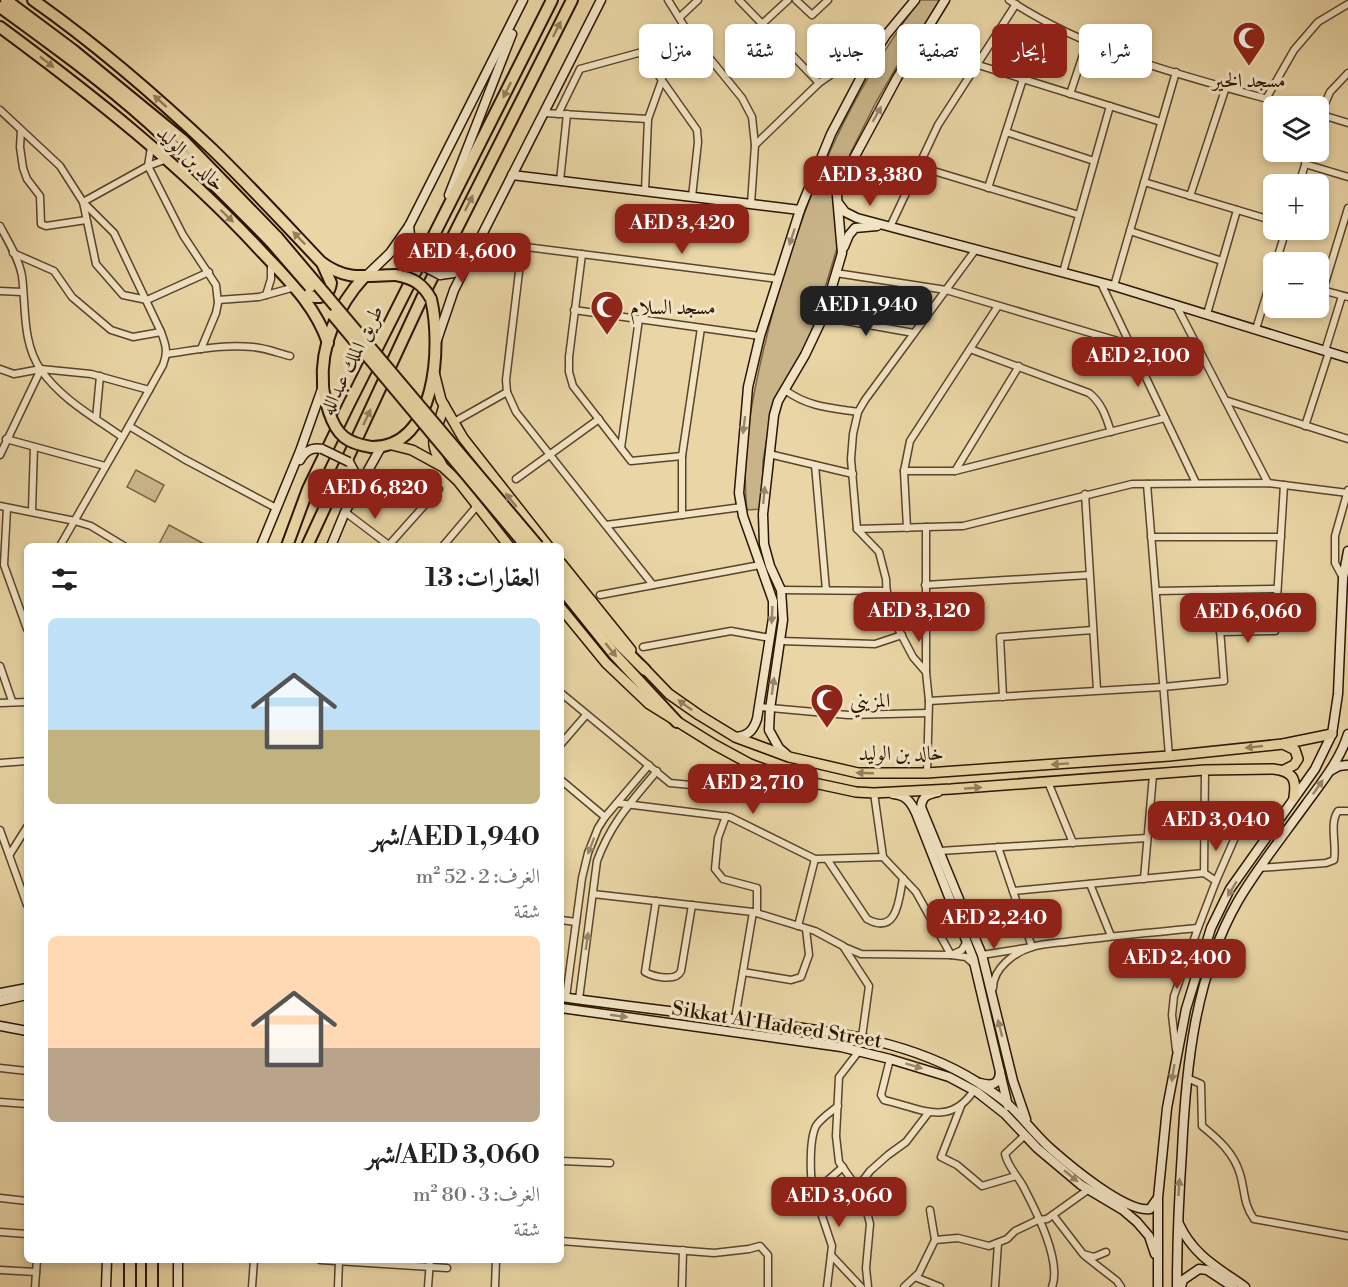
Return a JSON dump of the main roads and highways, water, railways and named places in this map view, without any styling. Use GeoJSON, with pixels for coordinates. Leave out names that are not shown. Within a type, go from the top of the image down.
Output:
{"type":"FeatureCollection","features":[{"type":"Feature","properties":{"kind":"highway"},"geometry":{"type":"LineString","coordinates":[[6,0],[73,50],[183,140],[274,239],[535,543]]}},
{"type":"Feature","properties":{"kind":"highway","name":"خالد بن الوليد"},"geometry":{"type":"LineString","coordinates":[[33,0],[73,29],[159,100],[214,151],[321,262],[345,275],[364,278],[396,275],[407,277],[426,289],[431,299],[437,341],[429,392],[416,423],[407,434],[381,447],[358,445],[344,438],[334,427],[323,385],[328,343],[343,303],[364,278]]}},
{"type":"Feature","properties":{"kind":"highway","name":"طريق الملك عبدالله"},"geometry":{"type":"LineString","coordinates":[[287,543],[308,489],[552,0]]}},
{"type":"Feature","properties":{"kind":"highway","name":"طريق الملك عبدالله"},"geometry":{"type":"LineString","coordinates":[[308,543],[422,298],[572,0]]}},
{"type":"Feature","properties":{"kind":"highway"},"geometry":{"type":"LineString","coordinates":[[0,7],[69,58],[147,122],[274,239],[524,543]]}},
{"type":"Feature","properties":{"kind":"highway","name":"خالد بن الوليد"},"geometry":{"type":"LineString","coordinates":[[0,27],[152,145],[227,216],[313,309],[328,343]]}},
{"type":"Feature","properties":{"kind":"highway"},"geometry":{"type":"LineString","coordinates":[[297,290],[313,298],[322,298],[327,294],[331,283],[321,262]]}},
{"type":"Feature","properties":{"kind":"highway"},"geometry":{"type":"LineString","coordinates":[[564,578],[618,644],[645,670]]}},
{"type":"Feature","properties":{"kind":"highway"},"geometry":{"type":"LineString","coordinates":[[564,592],[614,654],[677,722]]}},
{"type":"Feature","properties":{"kind":"highway"},"geometry":{"type":"LineString","coordinates":[[130,1263],[130,1287]]}},
{"type":"Feature","properties":{"kind":"highway"},"geometry":{"type":"LineString","coordinates":[[152,1263],[152,1287]]}},
{"type":"Feature","properties":{"kind":"main road"},"geometry":{"type":"LineString","coordinates":[[364,278],[390,253],[409,226],[524,0]]}},
{"type":"Feature","properties":{"kind":"main road"},"geometry":{"type":"LineString","coordinates":[[434,233],[524,0]]}},
{"type":"Feature","properties":{"kind":"main road"},"geometry":{"type":"LineString","coordinates":[[437,341],[454,290],[601,0]]}},
{"type":"Feature","properties":{"kind":"main road"},"geometry":{"type":"LineString","coordinates":[[735,737],[748,734],[754,729],[770,638],[773,601],[739,493],[748,387],[760,336],[800,210],[831,134],[870,60],[886,35],[915,0]]}},
{"type":"Feature","properties":{"kind":"main road"},"geometry":{"type":"LineString","coordinates":[[842,253],[837,196],[840,184],[897,78],[945,0]]}},
{"type":"Feature","properties":{"kind":"main road"},"geometry":{"type":"LineString","coordinates":[[512,175],[800,210]]}},
{"type":"Feature","properties":{"kind":"main road"},"geometry":{"type":"LineString","coordinates":[[838,204],[845,212],[857,218],[1114,286],[1348,358]]}},
{"type":"Feature","properties":{"kind":"main road"},"geometry":{"type":"LineString","coordinates":[[409,226],[410,235],[406,249],[412,260],[440,275],[454,273],[465,259],[472,255]]}},
{"type":"Feature","properties":{"kind":"main road"},"geometry":{"type":"LineString","coordinates":[[789,757],[778,748],[769,730],[783,620],[781,590],[770,566],[764,544],[763,514],[774,415],[778,401],[805,355],[823,317],[849,235],[855,228],[890,227]]}},
{"type":"Feature","properties":{"kind":"main road","name":"خالد بن الوليد"},"geometry":{"type":"LineString","coordinates":[[434,371],[438,391],[444,405],[470,447],[546,543]]}},
{"type":"Feature","properties":{"kind":"main road"},"geometry":{"type":"LineString","coordinates":[[262,543],[300,451],[323,385]]}},
{"type":"Feature","properties":{"kind":"main road"},"geometry":{"type":"LineString","coordinates":[[443,467],[432,443],[444,405]]}},
{"type":"Feature","properties":{"kind":"main road"},"geometry":{"type":"LineString","coordinates":[[332,543],[345,512],[381,447]]}},
{"type":"Feature","properties":{"kind":"main road","name":"خالد بن الوليد"},"geometry":{"type":"LineString","coordinates":[[381,447],[412,450],[443,467],[458,481],[476,507],[506,543]]}},
{"type":"Feature","properties":{"kind":"main road"},"geometry":{"type":"LineString","coordinates":[[291,472],[306,451],[314,448],[322,449],[349,462],[356,478],[355,494]]}},
{"type":"Feature","properties":{"kind":"main road"},"geometry":{"type":"LineString","coordinates":[[1158,1287],[1158,1198],[1167,1108],[1188,999],[1211,928],[1230,889],[1321,759],[1332,734],[1338,694],[1343,578],[1348,551]]}},
{"type":"Feature","properties":{"kind":"main road","name":"خالد بن الوليد"},"geometry":{"type":"LineString","coordinates":[[564,567],[645,670],[669,694],[699,716],[735,737],[789,757],[858,773],[927,773],[1169,756],[1283,744],[1332,734]]}},
{"type":"Feature","properties":{"kind":"main road","name":"خالد بن الوليد"},"geometry":{"type":"LineString","coordinates":[[564,612],[620,677],[649,704],[750,764],[786,777],[856,792],[874,793],[1205,770],[1284,770]]}},
{"type":"Feature","properties":{"kind":"main road"},"geometry":{"type":"LineString","coordinates":[[1179,1287],[1177,1220],[1187,1078],[1194,1026],[1206,979],[1225,924],[1258,868],[1329,772],[1347,739]]}},
{"type":"Feature","properties":{"kind":"main road"},"geometry":{"type":"LineString","coordinates":[[1283,744],[1295,750],[1298,759],[1294,765],[1284,770],[1293,779],[1294,797]]}},
{"type":"Feature","properties":{"kind":"main road"},"geometry":{"type":"LineString","coordinates":[[1329,772],[1339,766],[1348,765]]}},
{"type":"Feature","properties":{"kind":"main road"},"geometry":{"type":"LineString","coordinates":[[951,789],[925,796],[921,801],[921,807],[982,956],[1013,1081],[1028,1125]]}},
{"type":"Feature","properties":{"kind":"main road"},"geometry":{"type":"LineString","coordinates":[[874,793],[897,794],[910,801],[975,965],[1001,1069],[1007,1109]]}},
{"type":"Feature","properties":{"kind":"main road"},"geometry":{"type":"LineString","coordinates":[[0,993],[24,989]]}},
{"type":"Feature","properties":{"kind":"main road"},"geometry":{"type":"LineString","coordinates":[[0,1001],[24,996]]}},
{"type":"Feature","properties":{"kind":"main road","name":"Sikkat Al Hadeed Street"},"geometry":{"type":"LineString","coordinates":[[564,997],[843,1033],[922,1055],[955,1069],[1028,1125],[1050,1148],[1127,1205],[1142,1210],[1150,1209],[1158,1198]]}},
{"type":"Feature","properties":{"kind":"main road","name":"Sikkat Al Hadeed Street"},"geometry":{"type":"LineString","coordinates":[[564,1008],[859,1051],[950,1077],[976,1087]]}},
{"type":"Feature","properties":{"kind":"main road"},"geometry":{"type":"LineString","coordinates":[[0,1025],[24,1025]]}},
{"type":"Feature","properties":{"kind":"main road"},"geometry":{"type":"LineString","coordinates":[[0,1025],[24,1030]]}},
{"type":"Feature","properties":{"kind":"main road"},"geometry":{"type":"LineString","coordinates":[[976,1087],[996,1084],[1001,1069]]}},
{"type":"Feature","properties":{"kind":"main road","name":"Sikkat Al Hadeed Street"},"geometry":{"type":"LineString","coordinates":[[1007,1109],[1037,1148],[1089,1189],[1123,1210],[1137,1222],[1149,1236],[1158,1266]]}},
{"type":"Feature","properties":{"kind":"main road"},"geometry":{"type":"LineString","coordinates":[[1177,1220],[1186,1238],[1198,1254],[1245,1287]]}},
{"type":"Feature","properties":{"kind":"main road"},"geometry":{"type":"LineString","coordinates":[[106,1287],[107,1263]]}},
{"type":"Feature","properties":{"kind":"main road"},"geometry":{"type":"LineString","coordinates":[[178,1263],[178,1287]]}},
{"type":"Feature","properties":{"kind":"main road"},"geometry":{"type":"LineString","coordinates":[[1179,1287],[1183,1280],[1199,1269],[1208,1270],[1233,1287]]}},
{"type":"Feature","properties":{"kind":"place","name":"مسجد الخير"},"geometry":{"type":"Point","coordinates":[1249,67]}},
{"type":"Feature","properties":{"kind":"place","name":"مسجد السلام"},"geometry":{"type":"Point","coordinates":[607,336]}},
{"type":"Feature","properties":{"kind":"place","name":"المزيني"},"geometry":{"type":"Point","coordinates":[827,729]}}]}
